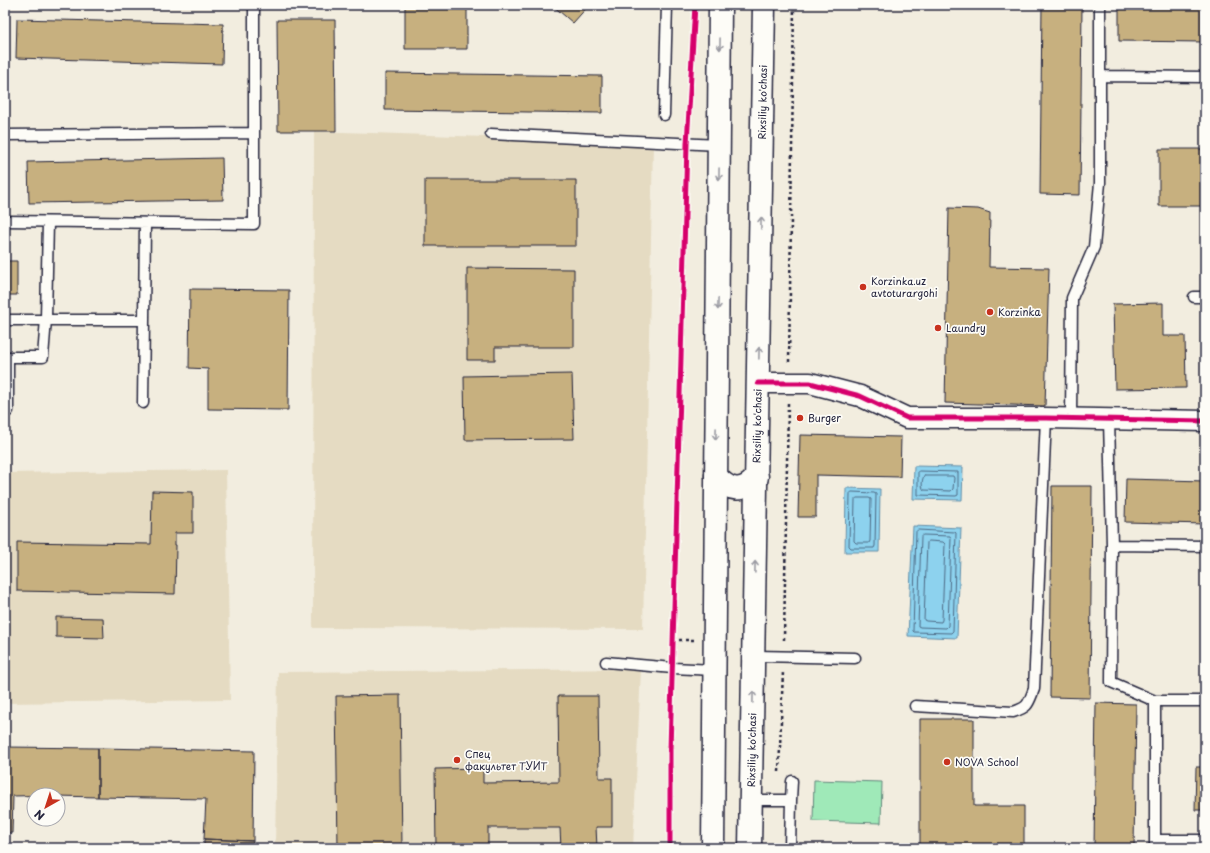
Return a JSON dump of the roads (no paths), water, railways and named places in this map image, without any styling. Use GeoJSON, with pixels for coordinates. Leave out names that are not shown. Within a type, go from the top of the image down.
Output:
{"type":"FeatureCollection","features":[{"type":"Feature","properties":{"kind":"main road"},"geometry":{"type":"LineString","coordinates":[[712,848],[719,145],[724,8]]}},
{"type":"Feature","properties":{"kind":"main road","name":"Rixsiliy ko'chasi"},"geometry":{"type":"LineString","coordinates":[[750,848],[758,383],[761,8]]}},
{"type":"Feature","properties":{"kind":"main road"},"geometry":{"type":"LineString","coordinates":[[716,476],[725,485],[736,489],[748,485],[756,476]]}},
{"type":"Feature","properties":{"kind":"street"},"geometry":{"type":"LineString","coordinates":[[758,383],[810,383],[860,396],[907,418],[1071,418],[1205,421]]}},
{"type":"Feature","properties":{"kind":"lane"},"geometry":{"type":"LineString","coordinates":[[5,221],[254,224],[254,5]]}},
{"type":"Feature","properties":{"kind":"lane"},"geometry":{"type":"LineString","coordinates":[[664,115],[667,5]]}},
{"type":"Feature","properties":{"kind":"lane"},"geometry":{"type":"LineString","coordinates":[[1071,418],[1072,298],[1094,247],[1100,183],[1100,5]]}},
{"type":"Feature","properties":{"kind":"lane"},"geometry":{"type":"LineString","coordinates":[[1100,76],[1205,77]]}},
{"type":"Feature","properties":{"kind":"lane"},"geometry":{"type":"LineString","coordinates":[[5,135],[254,133]]}},
{"type":"Feature","properties":{"kind":"lane"},"geometry":{"type":"LineString","coordinates":[[491,134],[719,145]]}},
{"type":"Feature","properties":{"kind":"lane"},"geometry":{"type":"LineString","coordinates":[[5,411],[8,411],[8,357],[43,357],[46,319],[48,222]]}},
{"type":"Feature","properties":{"kind":"lane"},"geometry":{"type":"LineString","coordinates":[[143,403],[145,223]]}},
{"type":"Feature","properties":{"kind":"lane"},"geometry":{"type":"LineString","coordinates":[[1194,297],[1205,297]]}},
{"type":"Feature","properties":{"kind":"lane"},"geometry":{"type":"LineString","coordinates":[[5,320],[144,320]]}},
{"type":"Feature","properties":{"kind":"lane"},"geometry":{"type":"LineString","coordinates":[[915,706],[1013,712],[1024,709],[1028,704],[1034,689],[1046,418]]}},
{"type":"Feature","properties":{"kind":"lane"},"geometry":{"type":"LineString","coordinates":[[1109,419],[1112,545],[1111,682],[1155,701],[1205,701]]}},
{"type":"Feature","properties":{"kind":"lane"},"geometry":{"type":"LineString","coordinates":[[1112,545],[1205,546]]}},
{"type":"Feature","properties":{"kind":"lane"},"geometry":{"type":"LineString","coordinates":[[754,656],[855,658]]}},
{"type":"Feature","properties":{"kind":"lane"},"geometry":{"type":"LineString","coordinates":[[606,662],[714,670]]}},
{"type":"Feature","properties":{"kind":"lane"},"geometry":{"type":"LineString","coordinates":[[1155,701],[1155,844],[1205,840]]}},
{"type":"Feature","properties":{"kind":"lane"},"geometry":{"type":"LineString","coordinates":[[790,848],[792,781]]}},
{"type":"Feature","properties":{"kind":"lane"},"geometry":{"type":"LineString","coordinates":[[751,800],[791,800]]}},
{"type":"Feature","properties":{"kind":"water"},"geometry":{"type":"Polygon","coordinates":[[[914,466],[963,467],[962,500],[913,499],[914,466]]]}},
{"type":"Feature","properties":{"kind":"water"},"geometry":{"type":"Polygon","coordinates":[[[846,488],[880,489],[879,552],[845,552],[846,488]]]}},
{"type":"Feature","properties":{"kind":"water"},"geometry":{"type":"Polygon","coordinates":[[[913,526],[961,528],[957,638],[908,636],[913,526]]]}},
{"type":"Feature","properties":{"kind":"place","name":"Korzinka.uz avtoturargohi"},"geometry":{"type":"Point","coordinates":[863,287]}},
{"type":"Feature","properties":{"kind":"place","name":"Korzinka"},"geometry":{"type":"Point","coordinates":[990,312]}},
{"type":"Feature","properties":{"kind":"place","name":"Laundry"},"geometry":{"type":"Point","coordinates":[938,328]}},
{"type":"Feature","properties":{"kind":"place","name":"Burger"},"geometry":{"type":"Point","coordinates":[800,418]}},
{"type":"Feature","properties":{"kind":"place","name":"Спец факультет ТУИТ"},"geometry":{"type":"Point","coordinates":[457,760]}},
{"type":"Feature","properties":{"kind":"place","name":"NOVA School"},"geometry":{"type":"Point","coordinates":[947,762]}}]}
